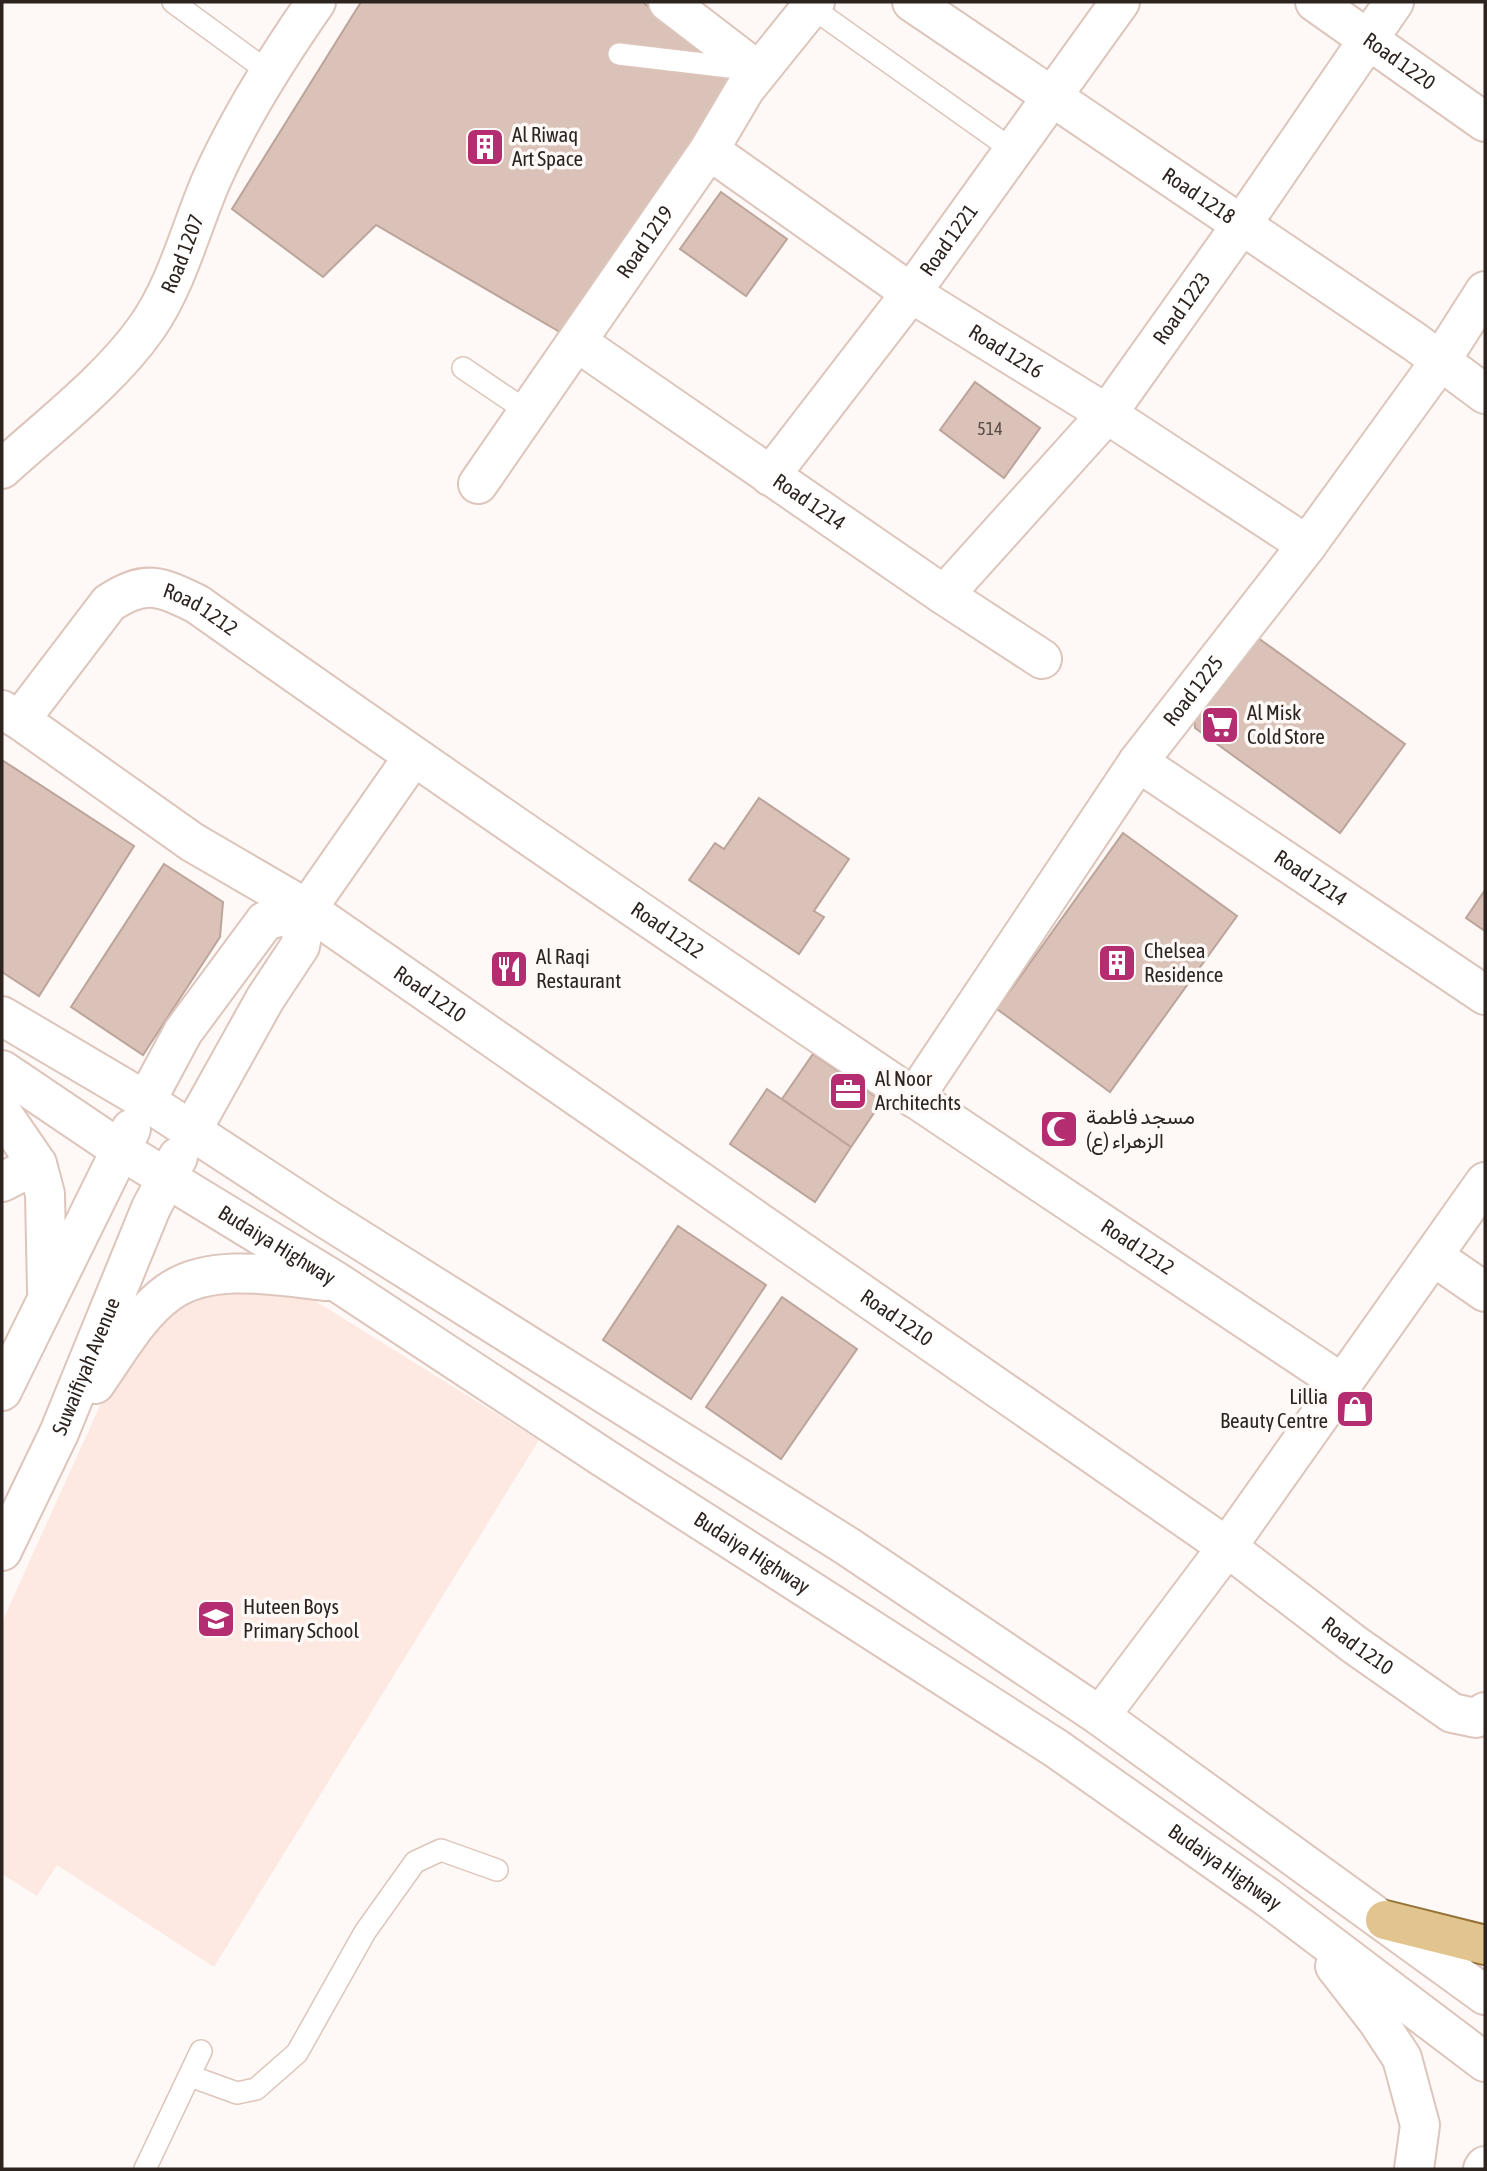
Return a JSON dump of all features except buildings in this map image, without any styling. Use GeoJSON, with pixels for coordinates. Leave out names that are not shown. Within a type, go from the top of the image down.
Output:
{"type":"FeatureCollection","features":[{"type":"Feature","properties":{"kind":"main road"},"geometry":{"type":"LineString","coordinates":[[1385,1920],[1485,1945]]}},
{"type":"Feature","properties":{"kind":"street","name":"Road 1207"},"geometry":{"type":"LineString","coordinates":[[2,469],[111,370],[148,326],[175,276],[212,179],[235,132],[316,2]]}},
{"type":"Feature","properties":{"kind":"street"},"geometry":{"type":"LineString","coordinates":[[668,2],[758,71]]}},
{"type":"Feature","properties":{"kind":"street","name":"Road 1218"},"geometry":{"type":"LineString","coordinates":[[912,2],[1441,360],[1485,394]]}},
{"type":"Feature","properties":{"kind":"street","name":"Road 1221"},"geometry":{"type":"LineString","coordinates":[[770,476],[911,293],[1120,2]]}},
{"type":"Feature","properties":{"kind":"street","name":"Road 1220"},"geometry":{"type":"LineString","coordinates":[[1315,2],[1485,122]]}},
{"type":"Feature","properties":{"kind":"street","name":"Road 1223"},"geometry":{"type":"LineString","coordinates":[[944,595],[1107,414],[1242,225],[1394,2]]}},
{"type":"Feature","properties":{"kind":"street","name":"Road 1219"},"geometry":{"type":"LineString","coordinates":[[478,484],[709,150],[758,71],[813,4]]}},
{"type":"Feature","properties":{"kind":"street","name":"Road 1216"},"geometry":{"type":"LineString","coordinates":[[709,150],[911,293],[1107,414],[1307,545]]}},
{"type":"Feature","properties":{"kind":"street","name":"Road 1225"},"geometry":{"type":"LineString","coordinates":[[914,1098],[1138,762],[1307,545],[1441,360],[1485,291]]}},
{"type":"Feature","properties":{"kind":"street","name":"Road 1214"},"geometry":{"type":"LineString","coordinates":[[577,342],[944,595],[1042,659]]}},
{"type":"Feature","properties":{"kind":"street","name":"Road 1212"},"geometry":{"type":"LineString","coordinates":[[11,715],[108,603],[128,590],[147,587],[168,590],[197,604],[413,757],[914,1098],[1343,1384]]}},
{"type":"Feature","properties":{"kind":"street","name":"Road 1210"},"geometry":{"type":"LineString","coordinates":[[11,715],[192,842],[307,909],[1227,1548],[1355,1645],[1452,1713],[1476,1718],[1485,1712]]}},
{"type":"Feature","properties":{"kind":"street"},"geometry":{"type":"LineString","coordinates":[[166,1179],[265,999],[300,946],[307,909],[413,757]]}},
{"type":"Feature","properties":{"kind":"street","name":"Road 1214"},"geometry":{"type":"LineString","coordinates":[[1138,762],[1485,995]]}},
{"type":"Feature","properties":{"kind":"street"},"geometry":{"type":"LineString","coordinates":[[2,1391],[119,1149],[183,1032],[265,921],[307,909]]}},
{"type":"Feature","properties":{"kind":"street"},"geometry":{"type":"LineString","coordinates":[[2,1016],[146,1101],[321,1216],[847,1546],[1100,1716],[1485,1994]]}},
{"type":"Feature","properties":{"kind":"street","name":"Budaiya Highway"},"geometry":{"type":"LineString","coordinates":[[2,1070],[119,1149],[337,1283],[1057,1749],[1302,1923],[1485,2063]]}},
{"type":"Feature","properties":{"kind":"street"},"geometry":{"type":"LineString","coordinates":[[2,1113],[37,1164],[45,1194],[47,1296]]}},
{"type":"Feature","properties":{"kind":"street"},"geometry":{"type":"LineString","coordinates":[[2,1182],[37,1164]]}},
{"type":"Feature","properties":{"kind":"street","name":"Suwaifiyah Avenue"},"geometry":{"type":"LineString","coordinates":[[2,1551],[58,1433],[151,1208],[166,1179]]}},
{"type":"Feature","properties":{"kind":"street"},"geometry":{"type":"LineString","coordinates":[[1100,1716],[1227,1548],[1485,1182]]}},
{"type":"Feature","properties":{"kind":"street"},"geometry":{"type":"LineString","coordinates":[[1433,1256],[1485,1292]]}},
{"type":"Feature","properties":{"kind":"street"},"geometry":{"type":"LineString","coordinates":[[58,1433],[145,1315],[169,1292],[188,1282],[224,1274],[258,1273],[337,1283]]}},
{"type":"Feature","properties":{"kind":"street"},"geometry":{"type":"LineString","coordinates":[[1302,1923],[1377,2020],[1402,2058],[1420,2125],[1414,2169]]}},
{"type":"Feature","properties":{"kind":"lane"},"geometry":{"type":"LineString","coordinates":[[173,2],[270,73]]}},
{"type":"Feature","properties":{"kind":"lane"},"geometry":{"type":"LineString","coordinates":[[813,4],[1014,151]]}},
{"type":"Feature","properties":{"kind":"lane"},"geometry":{"type":"LineString","coordinates":[[619,54],[758,71]]}},
{"type":"Feature","properties":{"kind":"lane"},"geometry":{"type":"LineString","coordinates":[[463,368],[528,412]]}},
{"type":"Feature","properties":{"kind":"lane"},"geometry":{"type":"LineString","coordinates":[[190,2076],[237,2093],[256,2089],[297,2053],[365,1932],[415,1862],[441,1850],[497,1870]]}},
{"type":"Feature","properties":{"kind":"lane"},"geometry":{"type":"LineString","coordinates":[[145,2169],[201,2051]]}},
{"type":"Feature","properties":{"kind":"shaded area","name":"Huteen Boys Primary School"},"geometry":{"type":"Polygon","coordinates":[[[275,1276],[539,1440],[214,1967],[57,1865],[37,1896],[2,1874],[2,1622],[126,1348],[210,1281],[275,1276]]]}},
{"type":"Feature","properties":{"kind":"place","name":"Al Riwaq Art Space"},"geometry":{"type":"Point","coordinates":[485,147]}},
{"type":"Feature","properties":{"kind":"place","name":"Al Misk Cold Store"},"geometry":{"type":"Point","coordinates":[1220,725]}},
{"type":"Feature","properties":{"kind":"place","name":"Chelsea Residence"},"geometry":{"type":"Point","coordinates":[1117,963]}},
{"type":"Feature","properties":{"kind":"place","name":"Al Raqi Restaurant"},"geometry":{"type":"Point","coordinates":[509,969]}},
{"type":"Feature","properties":{"kind":"place","name":"Al Noor Architechts"},"geometry":{"type":"Point","coordinates":[848,1091]}},
{"type":"Feature","properties":{"kind":"place","name":"مسجد فاطمة الزهراء (ع)"},"geometry":{"type":"Point","coordinates":[1059,1129]}},
{"type":"Feature","properties":{"kind":"place","name":"Lillia Beauty Centre"},"geometry":{"type":"Point","coordinates":[1355,1409]}},
{"type":"Feature","properties":{"kind":"place","name":"Huteen Boys Primary School"},"geometry":{"type":"Point","coordinates":[216,1619]}}]}
